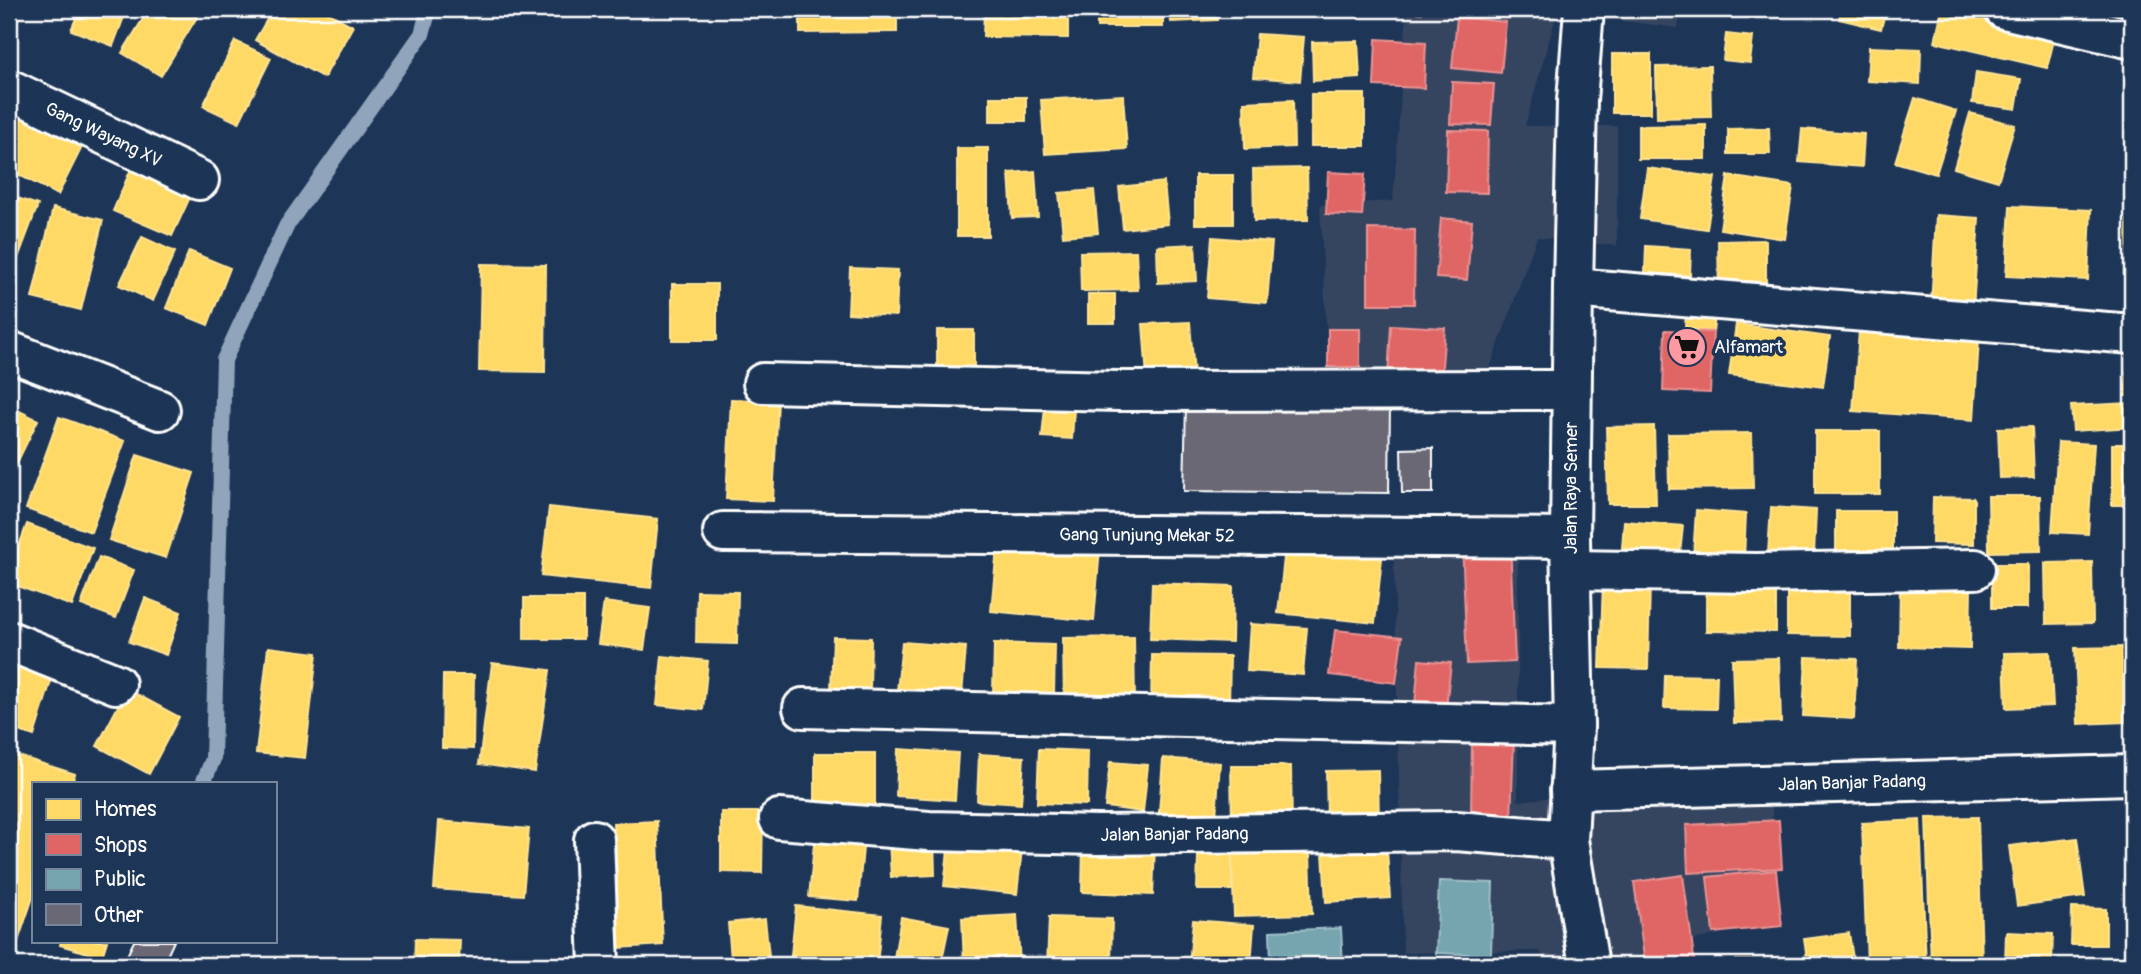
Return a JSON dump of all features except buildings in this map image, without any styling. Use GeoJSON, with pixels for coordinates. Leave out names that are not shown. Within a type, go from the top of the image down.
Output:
{"type":"FeatureCollection","features":[{"type":"Feature","properties":{"kind":"street","name":"Jalan Raya Semer"},"geometry":{"type":"LineString","coordinates":[[1584,9],[1577,101],[1571,390],[1574,726],[1569,840],[1589,965]]}},
{"type":"Feature","properties":{"kind":"street"},"geometry":{"type":"LineString","coordinates":[[2004,9],[2132,39]]}},
{"type":"Feature","properties":{"kind":"street","name":"Gang Wayang XV"},"geometry":{"type":"LineString","coordinates":[[9,89],[199,180]]}},
{"type":"Feature","properties":{"kind":"street"},"geometry":{"type":"LineString","coordinates":[[1573,288],[2132,334]]}},
{"type":"Feature","properties":{"kind":"street"},"geometry":{"type":"LineString","coordinates":[[9,351],[160,410]]}},
{"type":"Feature","properties":{"kind":"street"},"geometry":{"type":"LineString","coordinates":[[763,383],[1119,391],[1571,390]]}},
{"type":"Feature","properties":{"kind":"street","name":"Gang Tunjung Mekar 52"},"geometry":{"type":"LineString","coordinates":[[723,532],[1571,554],[1755,573],[1975,569]]}},
{"type":"Feature","properties":{"kind":"street"},"geometry":{"type":"LineString","coordinates":[[9,641],[116,684]]}},
{"type":"Feature","properties":{"kind":"street"},"geometry":{"type":"LineString","coordinates":[[803,708],[1574,726]]}},
{"type":"Feature","properties":{"kind":"street","name":"Jalan Banjar Padang"},"geometry":{"type":"LineString","coordinates":[[1570,790],[2132,775]]}},
{"type":"Feature","properties":{"kind":"street","name":"Jalan Banjar Padang"},"geometry":{"type":"LineString","coordinates":[[779,819],[994,833],[1098,835],[1456,831],[1569,840]]}},
{"type":"Feature","properties":{"kind":"street"},"geometry":{"type":"LineString","coordinates":[[594,840],[599,965]]}},
{"type":"Feature","properties":{"kind":"shaded area"},"geometry":{"type":"Polygon","coordinates":[[[1407,9],[1681,9],[1678,28],[1557,13],[1525,126],[1617,126],[1617,246],[1537,237],[1489,371],[1329,378],[1320,205],[1393,201],[1407,9]]]}},
{"type":"Feature","properties":{"kind":"shaded area"},"geometry":{"type":"Polygon","coordinates":[[[1518,518],[1518,801],[1774,773],[1767,922],[1651,951],[1653,965],[1544,965],[1541,951],[1403,953],[1393,520],[1518,518]]]}},
{"type":"Feature","properties":{"kind":"waterway"},"geometry":{"type":"LineString","coordinates":[[203,782],[213,759],[224,360],[287,225],[422,34],[429,9]]}},
{"type":"Feature","properties":{"kind":"place","name":"Alfamart"},"geometry":{"type":"Point","coordinates":[1687,347]}}]}
